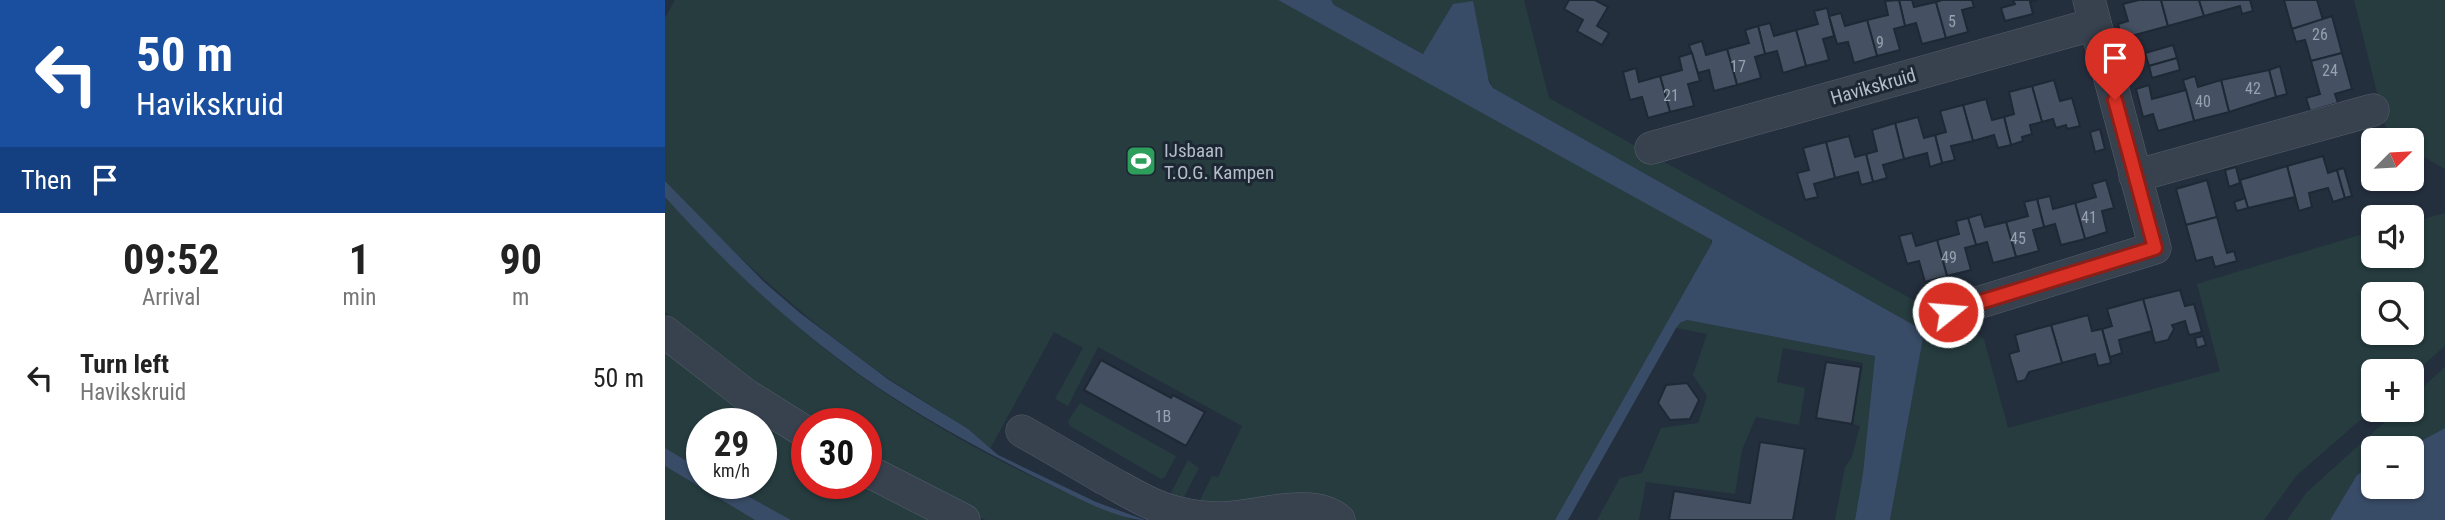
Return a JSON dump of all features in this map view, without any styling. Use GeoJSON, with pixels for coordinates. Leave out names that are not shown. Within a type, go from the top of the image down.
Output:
{"type":"FeatureCollection","features":[{"type":"Feature","properties":{"kind":"street","name":"Havikskruid"},"geometry":{"type":"LineString","coordinates":[[1650,148],[2092,12],[2155,248],[1948,312]]}},
{"type":"Feature","properties":{"kind":"street"},"geometry":{"type":"LineString","coordinates":[[2135,176],[2373,110]]}},
{"type":"Feature","properties":{"kind":"street"},"geometry":{"type":"LineString","coordinates":[[665,332],[746,395],[791,423]]}},
{"type":"Feature","properties":{"kind":"street"},"geometry":{"type":"LineString","coordinates":[[1022,431],[1163,509],[1217,518],[1244,518],[1308,508],[1322,509],[1339,520]]}},
{"type":"Feature","properties":{"kind":"street"},"geometry":{"type":"LineString","coordinates":[[882,478],[964,520]]}},
{"type":"Feature","properties":{"kind":"green space"},"geometry":{"type":"Polygon","coordinates":[[[675,0],[1278,0],[1709,237],[1712,243],[1555,520],[1353,520],[1202,505],[1200,500],[1212,476],[1218,477],[1242,426],[1098,347],[1068,406],[1055,399],[1083,348],[1054,332],[990,449],[962,426],[844,346],[738,255],[665,181],[665,18],[675,0]]]}},
{"type":"Feature","properties":{"kind":"green space"},"geometry":{"type":"Polygon","coordinates":[[[1331,0],[1524,0],[1549,98],[1984,339],[2008,428],[2220,371],[2197,284],[2361,235],[2361,268],[2424,268],[2424,219],[2445,213],[2445,346],[2424,364],[2424,359],[2361,359],[2361,419],[2297,475],[2264,520],[1890,520],[1923,338],[1919,328],[1493,88],[1453,4],[1424,54],[1333,5],[1331,0]]]}},
{"type":"Feature","properties":{"kind":"green space"},"geometry":{"type":"Polygon","coordinates":[[[2354,0],[2445,0],[2445,169],[2424,157],[2424,128],[2386,128],[2354,0]]]}},
{"type":"Feature","properties":{"kind":"green space"},"geometry":{"type":"Polygon","coordinates":[[[665,197],[768,300],[812,339],[869,382],[940,428],[1016,469],[1133,520],[986,520],[945,503],[882,464],[882,408],[794,408],[714,356],[665,312],[665,197]]]}},
{"type":"Feature","properties":{"kind":"green space"},"geometry":{"type":"Polygon","coordinates":[[[1687,320],[1875,356],[1863,473],[1855,520],[1835,520],[1845,467],[1852,457],[1860,426],[1853,424],[1863,363],[1783,348],[1777,382],[1805,388],[1799,425],[1756,417],[1742,450],[1735,494],[1646,482],[1639,520],[1597,520],[1620,478],[1642,473],[1661,428],[1698,423],[1707,396],[1693,375],[1707,334],[1676,328],[1687,320]]]}},
{"type":"Feature","properties":{"kind":"green space"},"geometry":{"type":"Polygon","coordinates":[[[665,346],[750,408],[686,408],[686,460],[665,448],[665,346]]]}},
{"type":"Feature","properties":{"kind":"green space"},"geometry":{"type":"Polygon","coordinates":[[[2445,367],[2445,428],[2424,439],[2424,436],[2369,436],[2385,422],[2424,422],[2424,386],[2445,367]]]}},
{"type":"Feature","properties":{"kind":"green space"},"geometry":{"type":"Polygon","coordinates":[[[1080,403],[1176,456],[1165,477],[1161,479],[1070,426],[1068,421],[1080,403]]]}},
{"type":"Feature","properties":{"kind":"green space"},"geometry":{"type":"Polygon","coordinates":[[[777,427],[791,437],[791,499],[882,499],[882,492],[939,520],[791,520],[753,499],[777,499],[777,427]]]}},
{"type":"Feature","properties":{"kind":"green space"},"geometry":{"type":"Polygon","coordinates":[[[2361,443],[2361,473],[2357,475],[2330,520],[2287,520],[2307,492],[2361,443]]]}},
{"type":"Feature","properties":{"kind":"green space"},"geometry":{"type":"Polygon","coordinates":[[[1188,460],[1199,468],[1182,501],[1168,498],[1188,460]]]}},
{"type":"Feature","properties":{"kind":"green space"},"geometry":{"type":"Polygon","coordinates":[[[665,466],[686,479],[686,499],[720,499],[755,520],[665,520],[665,466]]]}},
{"type":"Feature","properties":{"kind":"water"},"geometry":{"type":"Polygon","coordinates":[[[1278,0],[1331,0],[1334,5],[1423,54],[1453,4],[1473,1],[1489,82],[1493,88],[1919,328],[1923,338],[1890,520],[1855,520],[1863,473],[1875,356],[1687,320],[1676,328],[1568,520],[1555,520],[1712,240],[1278,0]]]}},
{"type":"Feature","properties":{"kind":"water"},"geometry":{"type":"Polygon","coordinates":[[[665,181],[764,282],[800,313],[889,380],[968,429],[998,455],[1096,502],[1145,520],[1106,511],[1041,480],[935,423],[860,375],[790,320],[726,261],[665,197],[665,181]]]}},
{"type":"Feature","properties":{"kind":"water"},"geometry":{"type":"Polygon","coordinates":[[[2445,428],[2445,520],[2330,520],[2357,475],[2361,473],[2361,499],[2424,499],[2424,439],[2445,428]]]}},
{"type":"Feature","properties":{"kind":"water"},"geometry":{"type":"Polygon","coordinates":[[[665,448],[686,460],[686,479],[665,466],[665,448]]]}},
{"type":"Feature","properties":{"kind":"water"},"geometry":{"type":"Polygon","coordinates":[[[720,499],[753,499],[791,520],[755,520],[720,499]]]}},
{"type":"Feature","properties":{"kind":"building"},"geometry":{"type":"Polygon","coordinates":[[[1569,0],[1595,0],[1608,7],[1597,26],[1609,33],[1602,45],[1577,31],[1583,20],[1564,9],[1569,0]]]}},
{"type":"Feature","properties":{"kind":"building"},"geometry":{"type":"Polygon","coordinates":[[[1899,0],[1912,0],[1914,7],[1936,2],[1946,38],[1922,44],[1916,23],[1905,26],[1899,0]]]}},
{"type":"Feature","properties":{"kind":"building"},"geometry":{"type":"Polygon","coordinates":[[[1899,0],[1905,26],[1894,29],[1900,50],[1877,56],[1867,20],[1888,15],[1885,1],[1899,0]]]}},
{"type":"Feature","properties":{"kind":"building"},"geometry":{"type":"Polygon","coordinates":[[[1972,0],[1974,7],[1962,10],[1968,32],[1946,38],[1936,2],[1972,0]]]}},
{"type":"Feature","properties":{"kind":"building"},"geometry":{"type":"Polygon","coordinates":[[[2013,0],[2037,0],[2030,2],[2033,14],[2005,21],[2001,8],[2015,4],[2013,0]]]}},
{"type":"Feature","properties":{"kind":"building"},"geometry":{"type":"Polygon","coordinates":[[[2139,0],[2161,0],[2168,26],[2135,35],[2138,48],[2126,52],[2118,24],[2128,21],[2123,4],[2139,0]]]}},
{"type":"Feature","properties":{"kind":"building"},"geometry":{"type":"Polygon","coordinates":[[[2161,0],[2199,0],[2204,16],[2168,26],[2161,0]]]}},
{"type":"Feature","properties":{"kind":"building"},"geometry":{"type":"Polygon","coordinates":[[[2199,0],[2250,0],[2253,11],[2242,14],[2240,6],[2204,16],[2199,0]]]}},
{"type":"Feature","properties":{"kind":"building"},"geometry":{"type":"Polygon","coordinates":[[[2284,0],[2317,0],[2323,20],[2292,29],[2284,0]]]}},
{"type":"Feature","properties":{"kind":"building"},"geometry":{"type":"Polygon","coordinates":[[[1827,8],[1834,36],[1823,39],[1829,60],[1806,66],[1796,30],[1818,24],[1814,11],[1827,8]]]}},
{"type":"Feature","properties":{"kind":"building"},"geometry":{"type":"Polygon","coordinates":[[[1841,13],[1845,26],[1867,20],[1877,56],[1854,63],[1848,42],[1837,44],[1829,16],[1841,13]]]}},
{"type":"Feature","properties":{"kind":"building"},"geometry":{"type":"Polygon","coordinates":[[[2332,16],[2342,53],[2311,61],[2305,40],[2296,42],[2292,29],[2332,16]]]}},
{"type":"Feature","properties":{"kind":"building"},"geometry":{"type":"Polygon","coordinates":[[[1770,23],[1774,36],[1796,30],[1806,66],[1783,73],[1777,51],[1765,54],[1758,26],[1770,23]]]}},
{"type":"Feature","properties":{"kind":"building"},"geometry":{"type":"Polygon","coordinates":[[[1758,26],[1765,54],[1755,57],[1761,78],[1737,85],[1727,49],[1749,43],[1745,30],[1758,26]]]}},
{"type":"Feature","properties":{"kind":"building"},"geometry":{"type":"Polygon","coordinates":[[[1702,41],[1706,55],[1727,49],[1737,85],[1714,91],[1709,70],[1698,73],[1689,45],[1702,41]]]}},
{"type":"Feature","properties":{"kind":"building"},"geometry":{"type":"Polygon","coordinates":[[[2173,45],[2177,58],[2149,66],[2145,53],[2173,45]]]}},
{"type":"Feature","properties":{"kind":"building"},"geometry":{"type":"Polygon","coordinates":[[[1692,53],[1700,81],[1688,84],[1694,106],[1670,112],[1660,76],[1682,70],[1679,57],[1692,53]]]}},
{"type":"Feature","properties":{"kind":"building"},"geometry":{"type":"Polygon","coordinates":[[[2342,53],[2352,89],[2335,94],[2338,103],[2310,111],[2306,98],[2320,94],[2311,61],[2342,53]]]}},
{"type":"Feature","properties":{"kind":"building"},"geometry":{"type":"Polygon","coordinates":[[[2177,58],[2180,70],[2152,78],[2149,66],[2177,58]]]}},
{"type":"Feature","properties":{"kind":"building"},"geometry":{"type":"Polygon","coordinates":[[[2280,66],[2287,94],[2276,97],[2269,70],[2280,66]]]}},
{"type":"Feature","properties":{"kind":"building"},"geometry":{"type":"Polygon","coordinates":[[[1636,68],[1639,82],[1660,76],[1670,112],[1648,118],[1642,97],[1630,100],[1623,72],[1636,68]]]}},
{"type":"Feature","properties":{"kind":"building"},"geometry":{"type":"Polygon","coordinates":[[[2269,70],[2276,97],[2229,112],[2221,80],[2269,70]]]}},
{"type":"Feature","properties":{"kind":"building"},"geometry":{"type":"Polygon","coordinates":[[[2195,76],[2198,87],[2221,80],[2229,112],[2194,121],[2183,80],[2195,76]]]}},
{"type":"Feature","properties":{"kind":"building"},"geometry":{"type":"Polygon","coordinates":[[[2054,80],[2060,101],[2072,98],[2080,126],[2067,129],[2066,125],[2056,128],[2053,119],[2042,122],[2032,86],[2054,80]]]}},
{"type":"Feature","properties":{"kind":"building"},"geometry":{"type":"Polygon","coordinates":[[[2149,85],[2152,99],[2186,90],[2194,121],[2158,131],[2153,114],[2143,117],[2136,89],[2149,85]]]}},
{"type":"Feature","properties":{"kind":"building"},"geometry":{"type":"Polygon","coordinates":[[[2032,86],[2042,122],[2030,125],[2032,134],[2011,145],[2004,117],[2014,114],[2009,92],[2032,86]]]}},
{"type":"Feature","properties":{"kind":"building"},"geometry":{"type":"Polygon","coordinates":[[[1986,99],[1992,120],[2004,117],[2011,145],[1998,148],[1994,135],[1973,141],[1963,105],[1986,99]]]}},
{"type":"Feature","properties":{"kind":"building"},"geometry":{"type":"Polygon","coordinates":[[[1963,105],[1973,141],[1951,146],[1955,160],[1942,163],[1935,135],[1946,132],[1940,111],[1963,105]]]}},
{"type":"Feature","properties":{"kind":"building"},"geometry":{"type":"Polygon","coordinates":[[[1918,117],[1924,138],[1935,135],[1942,163],[1930,167],[1927,153],[1904,159],[1895,123],[1918,117]]]}},
{"type":"Feature","properties":{"kind":"building"},"geometry":{"type":"Polygon","coordinates":[[[1895,123],[1904,159],[1883,165],[1887,178],[1873,182],[1866,154],[1877,151],[1872,130],[1895,123]]]}},
{"type":"Feature","properties":{"kind":"building"},"geometry":{"type":"Polygon","coordinates":[[[2100,129],[2105,149],[2095,152],[2090,132],[2100,129]]]}},
{"type":"Feature","properties":{"kind":"building"},"geometry":{"type":"Polygon","coordinates":[[[1849,136],[1855,157],[1866,154],[1873,182],[1861,185],[1858,172],[1835,178],[1826,142],[1849,136]]]}},
{"type":"Feature","properties":{"kind":"building"},"geometry":{"type":"Polygon","coordinates":[[[1826,142],[1835,178],[1814,184],[1818,197],[1805,200],[1797,173],[1809,170],[1803,148],[1826,142]]]}},
{"type":"Feature","properties":{"kind":"building"},"geometry":{"type":"Polygon","coordinates":[[[2323,156],[2328,173],[2337,170],[2345,198],[2333,202],[2328,188],[2309,193],[2312,207],[2299,211],[2287,166],[2323,156]]]}},
{"type":"Feature","properties":{"kind":"building"},"geometry":{"type":"Polygon","coordinates":[[[2287,166],[2295,197],[2248,208],[2240,180],[2287,166]]]}},
{"type":"Feature","properties":{"kind":"building"},"geometry":{"type":"Polygon","coordinates":[[[2236,167],[2240,183],[2229,187],[2225,170],[2236,167]]]}},
{"type":"Feature","properties":{"kind":"building"},"geometry":{"type":"Polygon","coordinates":[[[2344,168],[2352,196],[2345,198],[2337,170],[2344,168]]]}},
{"type":"Feature","properties":{"kind":"building"},"geometry":{"type":"Polygon","coordinates":[[[2106,180],[2114,208],[2102,211],[2107,232],[2085,239],[2075,203],[2096,197],[2092,184],[2106,180]]]}},
{"type":"Feature","properties":{"kind":"building"},"geometry":{"type":"Polygon","coordinates":[[[2207,180],[2217,217],[2186,225],[2176,189],[2207,180]]]}},
{"type":"Feature","properties":{"kind":"building"},"geometry":{"type":"Polygon","coordinates":[[[2050,196],[2053,209],[2075,203],[2085,239],[2061,245],[2055,224],[2044,227],[2037,199],[2050,196]]]}},
{"type":"Feature","properties":{"kind":"building"},"geometry":{"type":"Polygon","coordinates":[[[2245,198],[2248,208],[2237,211],[2234,202],[2245,198]]]}},
{"type":"Feature","properties":{"kind":"building"},"geometry":{"type":"Polygon","coordinates":[[[2037,199],[2044,227],[2033,230],[2039,251],[2016,257],[2006,222],[2028,216],[2024,202],[2037,199]]]}},
{"type":"Feature","properties":{"kind":"building"},"geometry":{"type":"Polygon","coordinates":[[[1981,214],[1985,227],[2006,222],[2016,257],[1993,263],[1987,242],[1976,245],[1968,218],[1981,214]]]}},
{"type":"Feature","properties":{"kind":"building"},"geometry":{"type":"Polygon","coordinates":[[[2217,217],[2227,253],[2234,251],[2237,261],[2215,267],[2212,257],[2196,261],[2186,225],[2217,217]]]}},
{"type":"Feature","properties":{"kind":"building"},"geometry":{"type":"Polygon","coordinates":[[[1968,218],[1976,245],[1965,248],[1971,270],[1947,276],[1937,240],[1959,234],[1956,221],[1968,218]]]}},
{"type":"Feature","properties":{"kind":"building"},"geometry":{"type":"Polygon","coordinates":[[[1912,233],[1916,246],[1937,240],[1947,276],[1925,282],[1919,261],[1907,264],[1899,236],[1912,233]]]}},
{"type":"Feature","properties":{"kind":"building"},"geometry":{"type":"Polygon","coordinates":[[[2180,290],[2185,306],[2194,304],[2202,332],[2189,335],[2185,321],[2172,325],[2174,329],[2168,340],[2155,343],[2143,299],[2180,290]]]}},
{"type":"Feature","properties":{"kind":"building"},"geometry":{"type":"Polygon","coordinates":[[[2143,299],[2152,331],[2119,340],[2122,353],[2110,357],[2102,329],[2112,326],[2107,309],[2143,299]]]}},
{"type":"Feature","properties":{"kind":"building"},"geometry":{"type":"Polygon","coordinates":[[[2088,315],[2092,331],[2102,329],[2111,363],[2098,366],[2095,354],[2062,363],[2051,325],[2088,315]]]}},
{"type":"Feature","properties":{"kind":"building"},"geometry":{"type":"Polygon","coordinates":[[[2051,325],[2062,363],[2029,372],[2025,380],[2017,382],[2009,354],[2019,351],[2015,335],[2051,325]]]}},
{"type":"Feature","properties":{"kind":"building"},"geometry":{"type":"Polygon","coordinates":[[[2203,336],[2206,345],[2197,348],[2195,338],[2203,336]]]}},
{"type":"Feature","properties":{"kind":"building"},"geometry":{"type":"Polygon","coordinates":[[[1101,360],[1171,398],[1173,395],[1205,412],[1186,446],[1084,390],[1101,360]]]}},
{"type":"Feature","properties":{"kind":"building"},"geometry":{"type":"Polygon","coordinates":[[[1826,362],[1861,367],[1852,424],[1816,418],[1826,362]]]}},
{"type":"Feature","properties":{"kind":"building"},"geometry":{"type":"Polygon","coordinates":[[[1687,383],[1699,400],[1690,419],[1670,420],[1658,403],[1666,385],[1687,383]]]}},
{"type":"Feature","properties":{"kind":"building"},"geometry":{"type":"Polygon","coordinates":[[[1760,442],[1805,449],[1793,520],[1669,520],[1674,491],[1750,503],[1760,442]]]}},
{"type":"Feature","properties":{"kind":"place","name":"IJsbaan T.O.G. Kampen"},"geometry":{"type":"Point","coordinates":[1141,161]}},
{"type":"Feature","properties":{"kind":"route"},"geometry":{"type":"LineString","coordinates":[[1948,312],[2155,248],[2115,100]]}}]}
